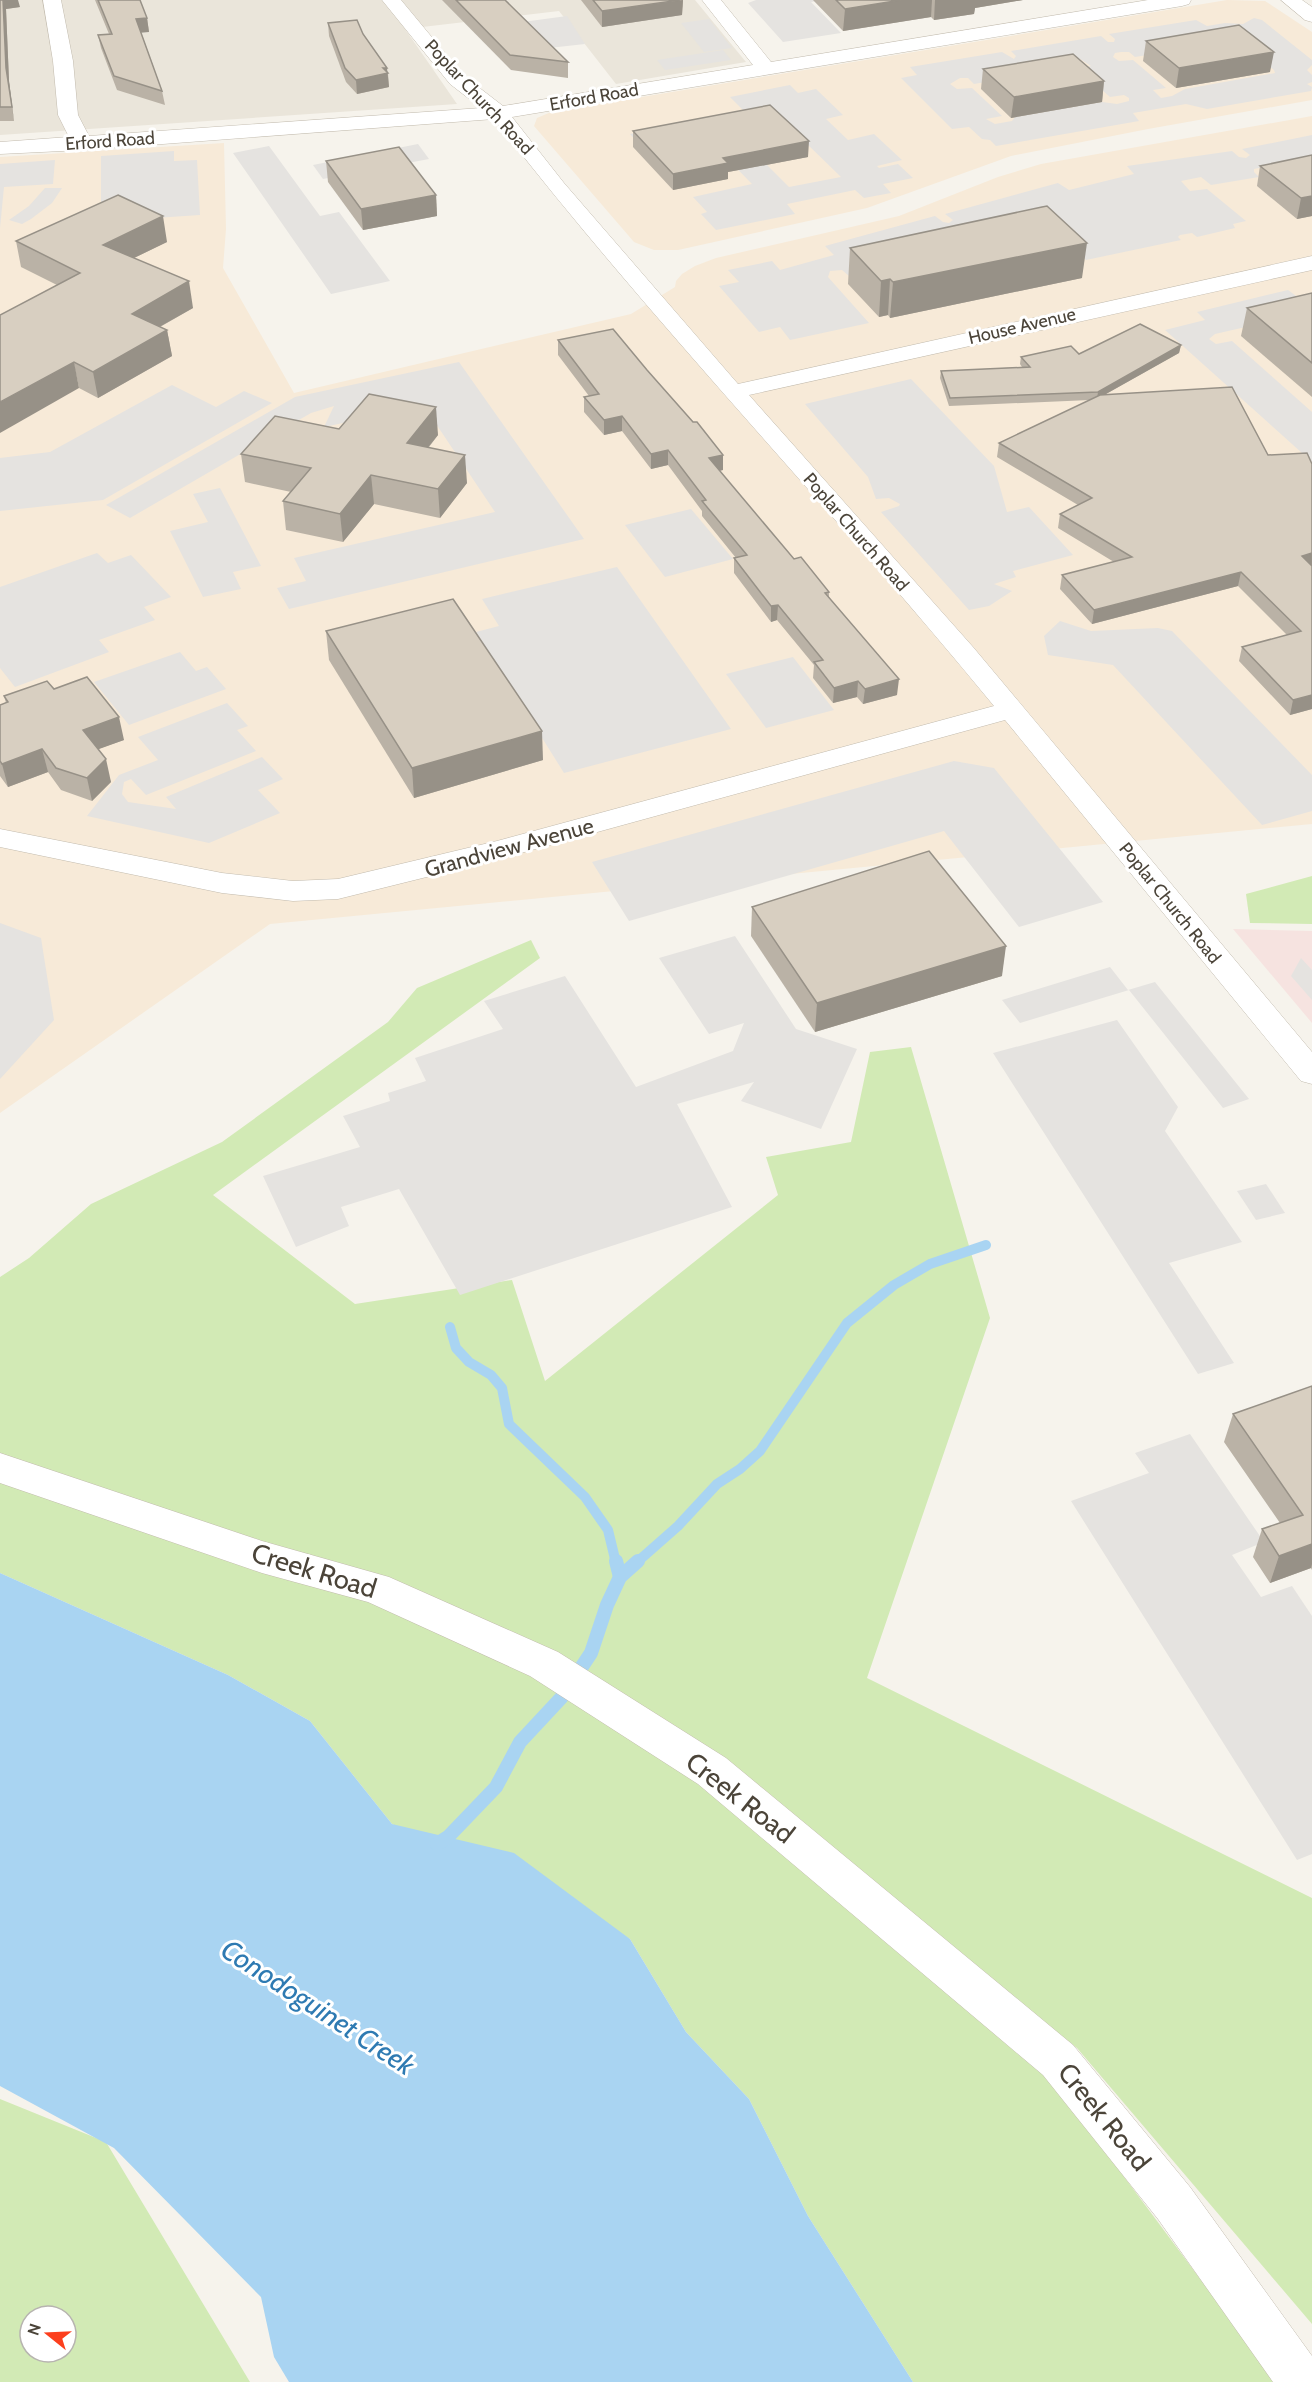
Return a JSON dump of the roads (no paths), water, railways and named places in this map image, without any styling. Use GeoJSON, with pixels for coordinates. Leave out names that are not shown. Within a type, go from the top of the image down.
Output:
{"type":"FeatureCollection","features":[{"type":"Feature","properties":{"kind":"street"},"geometry":{"type":"LineString","coordinates":[[52,0],[63,61],[68,114],[82,144]]}},
{"type":"Feature","properties":{"kind":"street","name":"Poplar Church Road"},"geometry":{"type":"LineString","coordinates":[[391,0],[458,80],[499,113],[557,187],[733,392],[963,653],[1312,1073]]}},
{"type":"Feature","properties":{"kind":"street"},"geometry":{"type":"LineString","coordinates":[[711,0],[766,69]]}},
{"type":"Feature","properties":{"kind":"street","name":"Erford Road"},"geometry":{"type":"LineString","coordinates":[[0,148],[499,113],[1182,0]]}},
{"type":"Feature","properties":{"kind":"street"},"geometry":{"type":"LineString","coordinates":[[1290,0],[1312,16]]}},
{"type":"Feature","properties":{"kind":"street","name":"House Avenue"},"geometry":{"type":"LineString","coordinates":[[733,392],[1312,263]]}},
{"type":"Feature","properties":{"kind":"street","name":"Grandview Avenue"},"geometry":{"type":"LineString","coordinates":[[0,838],[222,883],[294,891],[338,889],[477,856],[1010,711]]}},
{"type":"Feature","properties":{"kind":"street","name":"Creek Road"},"geometry":{"type":"LineString","coordinates":[[0,1468],[134,1511],[262,1557],[376,1588],[544,1664],[712,1771],[1059,2060],[1174,2203],[1302,2382]]}},
{"type":"Feature","properties":{"kind":"water","name":"Conodoguinet Creek"},"geometry":{"type":"Polygon","coordinates":[[[0,1573],[228,1675],[310,1721],[392,1824],[514,1853],[630,1939],[686,2032],[749,2099],[808,2216],[913,2382],[289,2382],[274,2357],[261,2297],[114,2148],[0,2086],[0,1573]]]}},
{"type":"Feature","properties":{"kind":"waterway"},"geometry":{"type":"LineString","coordinates":[[636,1563],[678,1526],[717,1484],[740,1469],[760,1451],[847,1323],[894,1285],[930,1264],[986,1245]]}},
{"type":"Feature","properties":{"kind":"waterway"},"geometry":{"type":"LineString","coordinates":[[450,1327],[456,1348],[469,1362],[491,1375],[502,1388],[509,1424],[585,1497],[608,1530],[616,1563]]}},
{"type":"Feature","properties":{"kind":"waterway"},"geometry":{"type":"LineString","coordinates":[[616,1561],[620,1577]]}},
{"type":"Feature","properties":{"kind":"waterway"},"geometry":{"type":"LineString","coordinates":[[620,1577],[638,1561]]}},
{"type":"Feature","properties":{"kind":"waterway"},"geometry":{"type":"LineString","coordinates":[[437,1844],[448,1837],[496,1787],[520,1742],[561,1698],[591,1653],[607,1605],[620,1577]]}}]}
